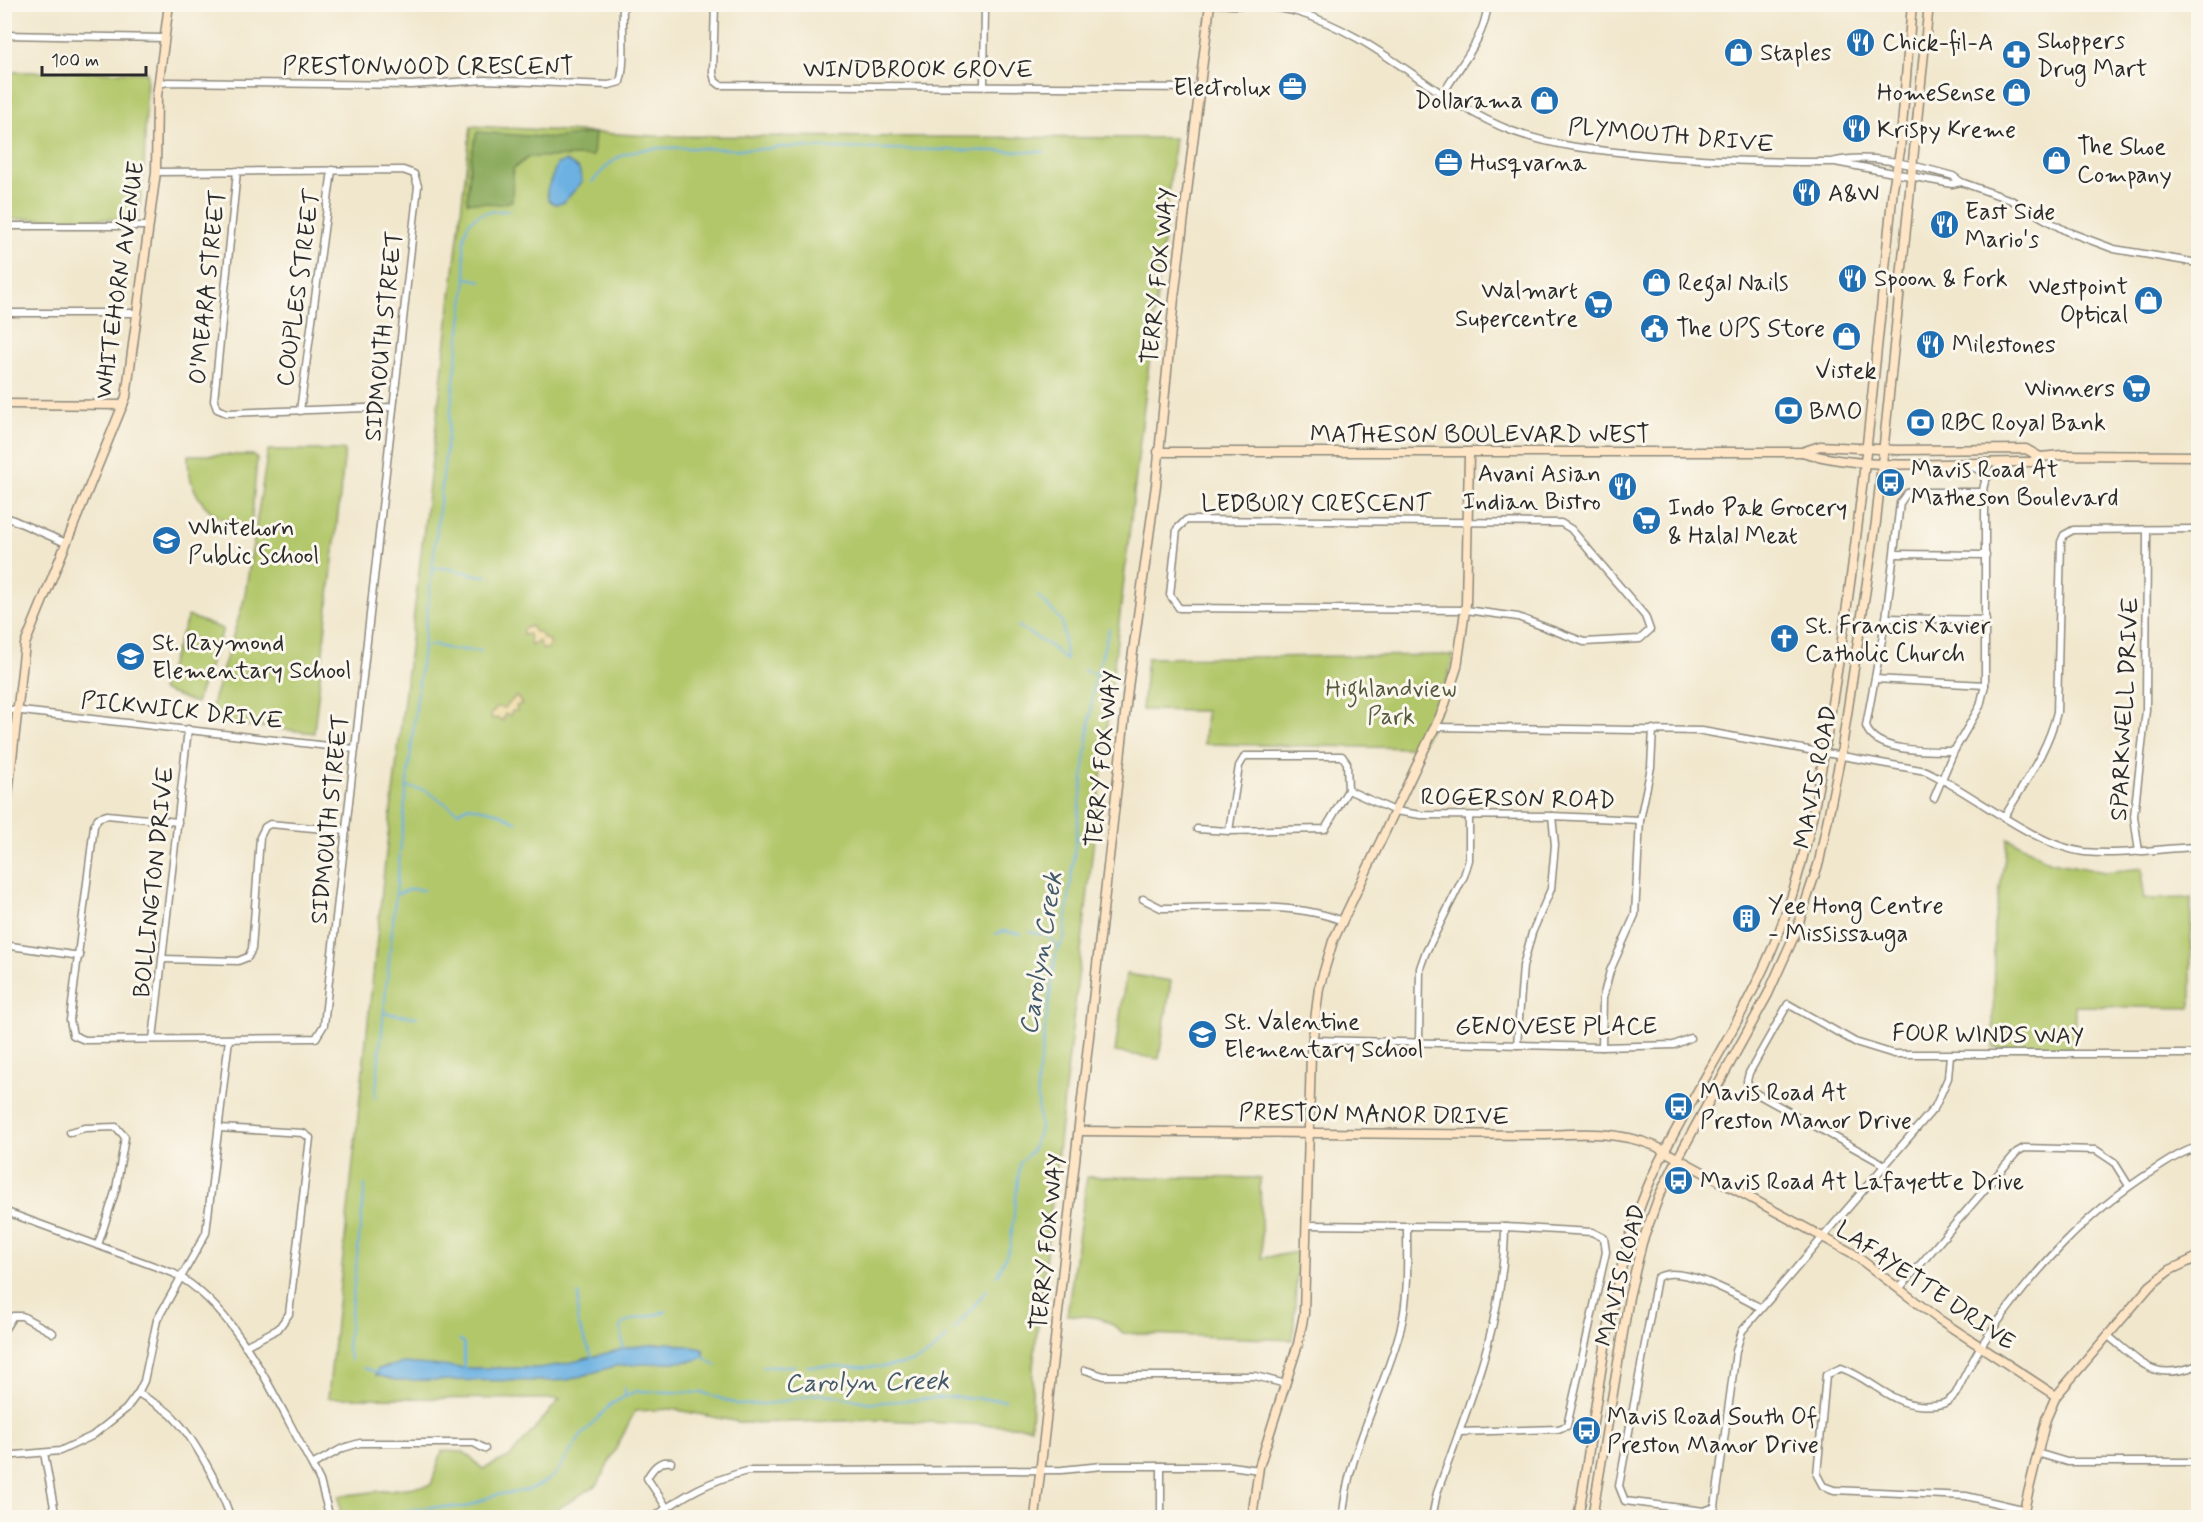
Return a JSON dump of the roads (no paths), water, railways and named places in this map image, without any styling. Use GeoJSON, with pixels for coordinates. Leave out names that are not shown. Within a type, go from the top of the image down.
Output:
{"type":"FeatureCollection","features":[{"type":"Feature","properties":{"kind":"street","name":"WHITEHORN AVENUE"},"geometry":{"type":"LineString","coordinates":[[4,830],[25,645],[123,405],[156,172],[158,84],[169,4]]}},
{"type":"Feature","properties":{"kind":"street","name":"PRESTONWOOD CRESCENT"},"geometry":{"type":"LineString","coordinates":[[158,84],[168,82],[411,85],[485,80],[609,85],[620,82],[624,70],[621,44],[623,4]]}},
{"type":"Feature","properties":{"kind":"street","name":"WINDBROOK GROVE"},"geometry":{"type":"LineString","coordinates":[[715,4],[713,73],[720,85],[1199,88]]}},
{"type":"Feature","properties":{"kind":"street"},"geometry":{"type":"LineString","coordinates":[[965,4],[1169,4]]}},
{"type":"Feature","properties":{"kind":"street","name":"TERRY FOX WAY"},"geometry":{"type":"LineString","coordinates":[[1035,1518],[1128,688],[1210,4]]}},
{"type":"Feature","properties":{"kind":"street","name":"PLYMOUTH DRIVE"},"geometry":{"type":"LineString","coordinates":[[1216,4],[1264,7],[1298,13],[1334,27],[1380,51],[1443,94],[1497,124],[1575,148],[1692,160],[1832,162],[1911,178],[1952,184],[1961,182]]}},
{"type":"Feature","properties":{"kind":"street"},"geometry":{"type":"LineString","coordinates":[[1443,94],[1473,51],[1486,20],[1488,4]]}},
{"type":"Feature","properties":{"kind":"street","name":"MAVIS ROAD"},"geometry":{"type":"LineString","coordinates":[[1578,1518],[1616,1290],[1632,1227],[1646,1189],[1665,1151],[1757,983],[1779,932],[1803,860],[1825,752],[1851,586],[1898,164],[1912,4]]}},
{"type":"Feature","properties":{"kind":"street","name":"MAVIS ROAD"},"geometry":{"type":"LineString","coordinates":[[1592,1518],[1632,1286],[1646,1233],[1678,1158],[1768,994],[1795,934],[1819,862],[1841,754],[1876,522],[1929,4]]}},
{"type":"Feature","properties":{"kind":"street"},"geometry":{"type":"LineString","coordinates":[[984,86],[985,5]]}},
{"type":"Feature","properties":{"kind":"street"},"geometry":{"type":"LineString","coordinates":[[4,35],[163,38]]}},
{"type":"Feature","properties":{"kind":"street","name":"PLYMOUTH DRIVE"},"geometry":{"type":"LineString","coordinates":[[1832,162],[1850,157],[1898,164],[1953,176],[1961,182],[2011,200],[2066,231],[2114,249],[2199,263]]}},
{"type":"Feature","properties":{"kind":"street","name":"COUPLES STREET"},"geometry":{"type":"LineString","coordinates":[[300,411],[332,170]]}},
{"type":"Feature","properties":{"kind":"street","name":"SIDMOUTH STREET"},"geometry":{"type":"LineString","coordinates":[[156,172],[403,170],[414,174],[418,186],[322,1032],[310,1039],[85,1040],[74,1035],[70,1020],[80,956],[94,826],[98,818],[107,815],[178,822]]}},
{"type":"Feature","properties":{"kind":"street","name":"O'MEARA STREET"},"geometry":{"type":"LineString","coordinates":[[237,171],[214,400],[217,409],[227,413],[393,407]]}},
{"type":"Feature","properties":{"kind":"street"},"geometry":{"type":"LineString","coordinates":[[4,226],[147,226]]}},
{"type":"Feature","properties":{"kind":"street"},"geometry":{"type":"LineString","coordinates":[[4,313],[137,313]]}},
{"type":"Feature","properties":{"kind":"street"},"geometry":{"type":"LineString","coordinates":[[4,404],[123,405]]}},
{"type":"Feature","properties":{"kind":"street","name":"MATHESON BOULEVARD WEST"},"geometry":{"type":"LineString","coordinates":[[1802,452],[1820,446],[1883,449],[2026,449],[2040,457]]}},
{"type":"Feature","properties":{"kind":"street","name":"MATHESON BOULEVARD WEST"},"geometry":{"type":"LineString","coordinates":[[1158,452],[1469,454],[1802,452],[1825,459],[1964,463],[2031,462],[2040,457],[2199,456]]}},
{"type":"Feature","properties":{"kind":"street"},"geometry":{"type":"LineString","coordinates":[[1252,1518],[1259,1470],[1286,1384],[1304,1314],[1313,1040],[1319,988],[1333,941],[1435,727],[1457,667],[1466,610],[1469,454]]}},
{"type":"Feature","properties":{"kind":"street"},"geometry":{"type":"LineString","coordinates":[[1934,798],[1954,751],[1980,706],[1985,685],[1986,555],[1985,501],[1982,492],[1984,480],[1993,470],[2014,462]]}},
{"type":"Feature","properties":{"kind":"street"},"geometry":{"type":"LineString","coordinates":[[1964,463],[1979,470],[1984,480]]}},
{"type":"Feature","properties":{"kind":"street"},"geometry":{"type":"LineString","coordinates":[[1954,751],[1924,750],[1878,742],[1866,726],[1886,618],[1900,503],[1907,493],[1982,492]]}},
{"type":"Feature","properties":{"kind":"street"},"geometry":{"type":"LineString","coordinates":[[4,516],[66,543]]}},
{"type":"Feature","properties":{"kind":"street","name":"LEDBURY CRESCENT"},"geometry":{"type":"LineString","coordinates":[[1466,610],[1179,608],[1170,595],[1177,529],[1186,520],[1468,522]]}},
{"type":"Feature","properties":{"kind":"street"},"geometry":{"type":"LineString","coordinates":[[1466,610],[1518,617],[1584,642],[1640,639],[1649,632],[1650,627],[1645,616],[1566,525],[1468,522]]}},
{"type":"Feature","properties":{"kind":"street"},"geometry":{"type":"LineString","coordinates":[[2005,816],[2041,757],[2053,729],[2056,711],[2061,542],[2064,535],[2073,530],[2199,529]]}},
{"type":"Feature","properties":{"kind":"street","name":"SPARKWELL DRIVE"},"geometry":{"type":"LineString","coordinates":[[2139,852],[2134,816],[2146,710],[2147,531]]}},
{"type":"Feature","properties":{"kind":"street"},"geometry":{"type":"LineString","coordinates":[[1895,554],[1986,555]]}},
{"type":"Feature","properties":{"kind":"street"},"geometry":{"type":"LineString","coordinates":[[1886,618],[1986,620]]}},
{"type":"Feature","properties":{"kind":"street"},"geometry":{"type":"LineString","coordinates":[[1875,679],[1985,685]]}},
{"type":"Feature","properties":{"kind":"street","name":"PICKWICK DRIVE"},"geometry":{"type":"LineString","coordinates":[[4,709],[355,749]]}},
{"type":"Feature","properties":{"kind":"street"},"geometry":{"type":"LineString","coordinates":[[1435,727],[1702,731],[1926,771],[1942,778],[2036,837],[2082,852],[2139,852],[2199,847]]}},
{"type":"Feature","properties":{"kind":"street","name":"BOLLINGTON DRIVE"},"geometry":{"type":"LineString","coordinates":[[153,1040],[188,729]]}},
{"type":"Feature","properties":{"kind":"street"},"geometry":{"type":"LineString","coordinates":[[1602,1047],[1603,998],[1610,971],[1635,915],[1640,820],[1651,767],[1653,729]]}},
{"type":"Feature","properties":{"kind":"street"},"geometry":{"type":"LineString","coordinates":[[1197,829],[1229,831],[1325,830],[1348,790],[1347,763],[1342,756],[1252,754],[1245,756],[1239,766],[1229,831]]}},
{"type":"Feature","properties":{"kind":"street","name":"ROGERSON ROAD"},"geometry":{"type":"LineString","coordinates":[[1348,790],[1395,811],[1421,815],[1552,816],[1640,820]]}},
{"type":"Feature","properties":{"kind":"street"},"geometry":{"type":"LineString","coordinates":[[1419,1044],[1420,968],[1464,876],[1469,860],[1469,816]]}},
{"type":"Feature","properties":{"kind":"street"},"geometry":{"type":"LineString","coordinates":[[1517,1045],[1522,966],[1532,933],[1551,889],[1555,845],[1552,816]]}},
{"type":"Feature","properties":{"kind":"street"},"geometry":{"type":"LineString","coordinates":[[162,959],[238,961],[248,957],[252,949],[251,933],[260,837],[265,827],[270,824],[345,831]]}},
{"type":"Feature","properties":{"kind":"street"},"geometry":{"type":"LineString","coordinates":[[1143,899],[1161,908],[1284,909],[1325,914],[1343,921]]}},
{"type":"Feature","properties":{"kind":"street"},"geometry":{"type":"LineString","coordinates":[[4,945],[80,956]]}},
{"type":"Feature","properties":{"kind":"street","name":"FOUR WINDS WAY"},"geometry":{"type":"LineString","coordinates":[[1885,1165],[1750,1090],[1747,1081],[1749,1073],[1788,1004],[1855,1042],[1880,1052],[1950,1055],[2199,1054]]}},
{"type":"Feature","properties":{"kind":"street","name":"GENOVESE PLACE"},"geometry":{"type":"LineString","coordinates":[[1313,1040],[1602,1047],[1674,1045],[1690,1038]]}},
{"type":"Feature","properties":{"kind":"street"},"geometry":{"type":"LineString","coordinates":[[4,1456],[60,1451],[92,1436],[126,1409],[138,1393],[144,1381],[157,1320],[206,1233],[229,1039]]}},
{"type":"Feature","properties":{"kind":"street"},"geometry":{"type":"LineString","coordinates":[[1761,1308],[1704,1280],[1666,1274],[1657,1278],[1618,1486],[1625,1501],[1704,1511],[1715,1507],[1737,1344],[1748,1323],[1823,1237],[1935,1107],[1948,1078],[1950,1055]]}},
{"type":"Feature","properties":{"kind":"street"},"geometry":{"type":"LineString","coordinates":[[70,1132],[85,1128],[116,1127],[125,1137],[116,1189],[98,1245]]}},
{"type":"Feature","properties":{"kind":"street"},"geometry":{"type":"LineString","coordinates":[[219,1128],[303,1132],[310,1138],[289,1314],[278,1329],[245,1346]]}},
{"type":"Feature","properties":{"kind":"street","name":"PRESTON MANOR DRIVE"},"geometry":{"type":"LineString","coordinates":[[1079,1131],[1309,1134],[1613,1133],[1640,1140],[1678,1158]]}},
{"type":"Feature","properties":{"kind":"street"},"geometry":{"type":"LineString","coordinates":[[2199,1147],[2187,1150],[2129,1185],[2066,1238],[2007,1309],[1966,1369],[1955,1395],[1942,1404],[1922,1404],[1890,1398],[1848,1371],[1841,1368],[1832,1371],[1827,1376],[1817,1475],[1823,1486],[1834,1490],[1966,1496],[2022,1513],[2046,1419],[2056,1396],[2150,1286],[2170,1270],[2199,1257]]}},
{"type":"Feature","properties":{"kind":"street"},"geometry":{"type":"LineString","coordinates":[[1899,1289],[2017,1152],[2024,1148],[2096,1150],[2114,1162],[2129,1185]]}},
{"type":"Feature","properties":{"kind":"street","name":"LAFAYETTE DRIVE"},"geometry":{"type":"LineString","coordinates":[[1678,1158],[1852,1253],[1981,1347],[2056,1396]]}},
{"type":"Feature","properties":{"kind":"street"},"geometry":{"type":"LineString","coordinates":[[4,1211],[181,1278],[211,1302],[245,1346],[312,1465],[320,1481],[330,1518]]}},
{"type":"Feature","properties":{"kind":"street"},"geometry":{"type":"LineString","coordinates":[[1307,1225],[1505,1227],[1592,1232],[1598,1234],[1606,1242],[1569,1423],[1564,1428],[1558,1429],[1459,1432]]}},
{"type":"Feature","properties":{"kind":"street"},"geometry":{"type":"LineString","coordinates":[[1343,1518],[1354,1464],[1401,1325],[1407,1286],[1407,1226]]}},
{"type":"Feature","properties":{"kind":"street"},"geometry":{"type":"LineString","coordinates":[[1432,1518],[1437,1493],[1493,1331],[1504,1271],[1505,1227]]}},
{"type":"Feature","properties":{"kind":"street"},"geometry":{"type":"LineString","coordinates":[[4,1330],[13,1316],[22,1316],[53,1333]]}},
{"type":"Feature","properties":{"kind":"street"},"geometry":{"type":"LineString","coordinates":[[2107,1335],[2150,1369],[2173,1374],[2199,1365]]}},
{"type":"Feature","properties":{"kind":"street"},"geometry":{"type":"LineString","coordinates":[[1085,1370],[1104,1376],[1255,1376],[1286,1384]]}},
{"type":"Feature","properties":{"kind":"street"},"geometry":{"type":"LineString","coordinates":[[138,1393],[176,1418],[224,1500],[229,1513],[225,1518]]}},
{"type":"Feature","properties":{"kind":"street"},"geometry":{"type":"LineString","coordinates":[[312,1465],[343,1448],[360,1443],[474,1443],[485,1449]]}},
{"type":"Feature","properties":{"kind":"street"},"geometry":{"type":"LineString","coordinates":[[2037,1453],[2067,1462],[2199,1462]]}},
{"type":"Feature","properties":{"kind":"street"},"geometry":{"type":"LineString","coordinates":[[44,1454],[56,1518]]}},
{"type":"Feature","properties":{"kind":"street"},"geometry":{"type":"LineString","coordinates":[[667,1508],[647,1478],[657,1465],[664,1461],[671,1462]]}},
{"type":"Feature","properties":{"kind":"street"},"geometry":{"type":"LineString","coordinates":[[1161,1466],[1161,1518]]}},
{"type":"Feature","properties":{"kind":"street"},"geometry":{"type":"LineString","coordinates":[[653,1518],[714,1480],[747,1471],[1041,1470],[1161,1466],[1231,1466],[1259,1470]]}},
{"type":"Feature","properties":{"kind":"water"},"geometry":{"type":"Polygon","coordinates":[[[566,161],[579,169],[582,182],[563,203],[555,204],[548,200],[547,190],[557,164],[566,161]]]}},
{"type":"Feature","properties":{"kind":"water"},"geometry":{"type":"Polygon","coordinates":[[[669,1343],[703,1349],[704,1355],[700,1359],[691,1361],[615,1366],[568,1380],[553,1381],[396,1380],[376,1375],[378,1369],[404,1363],[464,1368],[538,1368],[565,1364],[630,1347],[669,1343]]]}},
{"type":"Feature","properties":{"kind":"waterway"},"geometry":{"type":"LineString","coordinates":[[592,182],[619,157],[634,151],[653,149],[781,147],[1045,152]]}},
{"type":"Feature","properties":{"kind":"waterway"},"geometry":{"type":"LineString","coordinates":[[375,1098],[407,784],[466,280],[464,241],[470,221],[478,215],[509,211]]}},
{"type":"Feature","properties":{"kind":"waterway"},"geometry":{"type":"LineString","coordinates":[[468,278],[482,281]]}},
{"type":"Feature","properties":{"kind":"waterway"},"geometry":{"type":"LineString","coordinates":[[432,570],[443,568],[487,576]]}},
{"type":"Feature","properties":{"kind":"waterway"},"geometry":{"type":"LineString","coordinates":[[1038,596],[1062,621],[1066,660]]}},
{"type":"Feature","properties":{"kind":"waterway"},"geometry":{"type":"LineString","coordinates":[[1018,626],[1053,648],[1064,659]]}},
{"type":"Feature","properties":{"kind":"waterway","name":"Carolyn Creek"},"geometry":{"type":"LineString","coordinates":[[997,1276],[1010,1247],[1020,1162],[1032,1151],[1040,1129],[1037,1084],[1056,953],[1064,939],[1094,685],[1109,629]]}},
{"type":"Feature","properties":{"kind":"waterway"},"geometry":{"type":"LineString","coordinates":[[423,649],[432,644],[449,649],[481,651]]}},
{"type":"Feature","properties":{"kind":"waterway"},"geometry":{"type":"LineString","coordinates":[[1084,670],[1097,676]]}},
{"type":"Feature","properties":{"kind":"waterway"},"geometry":{"type":"LineString","coordinates":[[407,787],[425,790],[458,812],[469,806],[496,812],[517,822]]}},
{"type":"Feature","properties":{"kind":"waterway"},"geometry":{"type":"LineString","coordinates":[[398,894],[410,889],[424,890]]}},
{"type":"Feature","properties":{"kind":"waterway"},"geometry":{"type":"LineString","coordinates":[[996,934],[1003,931],[1021,934]]}},
{"type":"Feature","properties":{"kind":"waterway"},"geometry":{"type":"LineString","coordinates":[[1030,932],[1048,936],[1059,948]]}},
{"type":"Feature","properties":{"kind":"waterway"},"geometry":{"type":"LineString","coordinates":[[384,1013],[417,1017]]}},
{"type":"Feature","properties":{"kind":"waterway"},"geometry":{"type":"LineString","coordinates":[[351,1360],[347,1347],[365,1185]]}},
{"type":"Feature","properties":{"kind":"waterway","name":"Carolyn Creek"},"geometry":{"type":"LineString","coordinates":[[953,1331],[987,1290]]}},
{"type":"Feature","properties":{"kind":"waterway"},"geometry":{"type":"LineString","coordinates":[[579,1294],[577,1321],[592,1357]]}},
{"type":"Feature","properties":{"kind":"waterway"},"geometry":{"type":"LineString","coordinates":[[623,1349],[621,1326],[631,1320],[666,1311]]}},
{"type":"Feature","properties":{"kind":"waterway","name":"Carolyn Creek"},"geometry":{"type":"LineString","coordinates":[[807,1366],[882,1367],[896,1365],[922,1358],[947,1337]]}},
{"type":"Feature","properties":{"kind":"waterway"},"geometry":{"type":"LineString","coordinates":[[459,1340],[464,1343],[464,1370]]}},
{"type":"Feature","properties":{"kind":"waterway","name":"Carolyn Creek"},"geometry":{"type":"LineString","coordinates":[[702,1356],[717,1366]]}},
{"type":"Feature","properties":{"kind":"waterway","name":"Carolyn Creek"},"geometry":{"type":"LineString","coordinates":[[763,1367],[794,1366]]}},
{"type":"Feature","properties":{"kind":"waterway"},"geometry":{"type":"LineString","coordinates":[[364,1368],[377,1372]]}},
{"type":"Feature","properties":{"kind":"waterway","name":"Carolyn Creek"},"geometry":{"type":"LineString","coordinates":[[625,1387],[625,1396]]}},
{"type":"Feature","properties":{"kind":"waterway","name":"Carolyn Creek"},"geometry":{"type":"LineString","coordinates":[[370,1518],[427,1507],[466,1507],[495,1495],[529,1490],[555,1475],[581,1436],[611,1404],[636,1391],[704,1393],[740,1405],[775,1403],[816,1394],[871,1403],[953,1397],[1005,1400]]}},
{"type":"Feature","properties":{"kind":"place","name":"Chick-fil-A"},"geometry":{"type":"Point","coordinates":[1861,42]}},
{"type":"Feature","properties":{"kind":"place","name":"Staples"},"geometry":{"type":"Point","coordinates":[1739,52]}},
{"type":"Feature","properties":{"kind":"place","name":"Shoppers Drug Mart"},"geometry":{"type":"Point","coordinates":[2016,54]}},
{"type":"Feature","properties":{"kind":"place","name":"Electrolux"},"geometry":{"type":"Point","coordinates":[1292,87]}},
{"type":"Feature","properties":{"kind":"place","name":"HomeSense"},"geometry":{"type":"Point","coordinates":[2017,92]}},
{"type":"Feature","properties":{"kind":"place","name":"Dollarama"},"geometry":{"type":"Point","coordinates":[1544,100]}},
{"type":"Feature","properties":{"kind":"place","name":"Krispy Kreme"},"geometry":{"type":"Point","coordinates":[1856,129]}},
{"type":"Feature","properties":{"kind":"place","name":"The Shoe Company"},"geometry":{"type":"Point","coordinates":[2056,160]}},
{"type":"Feature","properties":{"kind":"place","name":"Husqvarna"},"geometry":{"type":"Point","coordinates":[1449,162]}},
{"type":"Feature","properties":{"kind":"place","name":"A&W"},"geometry":{"type":"Point","coordinates":[1807,193]}},
{"type":"Feature","properties":{"kind":"place","name":"East Side Mario's"},"geometry":{"type":"Point","coordinates":[1944,225]}},
{"type":"Feature","properties":{"kind":"place","name":"Spoon & Fork"},"geometry":{"type":"Point","coordinates":[1853,278]}},
{"type":"Feature","properties":{"kind":"place","name":"Regal Nails"},"geometry":{"type":"Point","coordinates":[1657,282]}},
{"type":"Feature","properties":{"kind":"place","name":"Westpoint Optical"},"geometry":{"type":"Point","coordinates":[2149,300]}},
{"type":"Feature","properties":{"kind":"place","name":"Walmart Supercentre"},"geometry":{"type":"Point","coordinates":[1599,304]}},
{"type":"Feature","properties":{"kind":"place","name":"The UPS Store"},"geometry":{"type":"Point","coordinates":[1655,328]}},
{"type":"Feature","properties":{"kind":"place","name":"Vistek"},"geometry":{"type":"Point","coordinates":[1846,337]}},
{"type":"Feature","properties":{"kind":"place","name":"Milestones"},"geometry":{"type":"Point","coordinates":[1931,344]}},
{"type":"Feature","properties":{"kind":"place","name":"Winners"},"geometry":{"type":"Point","coordinates":[2136,388]}},
{"type":"Feature","properties":{"kind":"place","name":"BMO"},"geometry":{"type":"Point","coordinates":[1788,411]}},
{"type":"Feature","properties":{"kind":"place","name":"RBC Royal Bank"},"geometry":{"type":"Point","coordinates":[1920,422]}},
{"type":"Feature","properties":{"kind":"place","name":"Mavis Road At Matheson Boulevard"},"geometry":{"type":"Point","coordinates":[1890,483]}},
{"type":"Feature","properties":{"kind":"place","name":"Avani Asian Indian Bistro"},"geometry":{"type":"Point","coordinates":[1622,487]}},
{"type":"Feature","properties":{"kind":"place","name":"Indo Pak Grocery & Halal Meat"},"geometry":{"type":"Point","coordinates":[1647,521]}},
{"type":"Feature","properties":{"kind":"place","name":"Whitehorn Public School"},"geometry":{"type":"Point","coordinates":[167,541]}},
{"type":"Feature","properties":{"kind":"place","name":"St. Francis Xavier Catholic Church"},"geometry":{"type":"Point","coordinates":[1784,639]}},
{"type":"Feature","properties":{"kind":"place","name":"St. Raymond Elementary School"},"geometry":{"type":"Point","coordinates":[131,656]}},
{"type":"Feature","properties":{"kind":"place","name":"Yee Hong Centre - Mississauga"},"geometry":{"type":"Point","coordinates":[1747,919]}},
{"type":"Feature","properties":{"kind":"place","name":"St. Valentine Elementary School"},"geometry":{"type":"Point","coordinates":[1203,1035]}},
{"type":"Feature","properties":{"kind":"place","name":"Mavis Road At Preston Manor Drive"},"geometry":{"type":"Point","coordinates":[1679,1106]}},
{"type":"Feature","properties":{"kind":"place","name":"Mavis Road At Lafayette Drive"},"geometry":{"type":"Point","coordinates":[1679,1181]}},
{"type":"Feature","properties":{"kind":"place","name":"Mavis Road South Of Preston Manor Drive"},"geometry":{"type":"Point","coordinates":[1586,1430]}},
{"type":"Feature","properties":{"kind":"park label","name":"Highlandview Park"},"geometry":{"type":"Point","coordinates":[1391,702]}}]}
